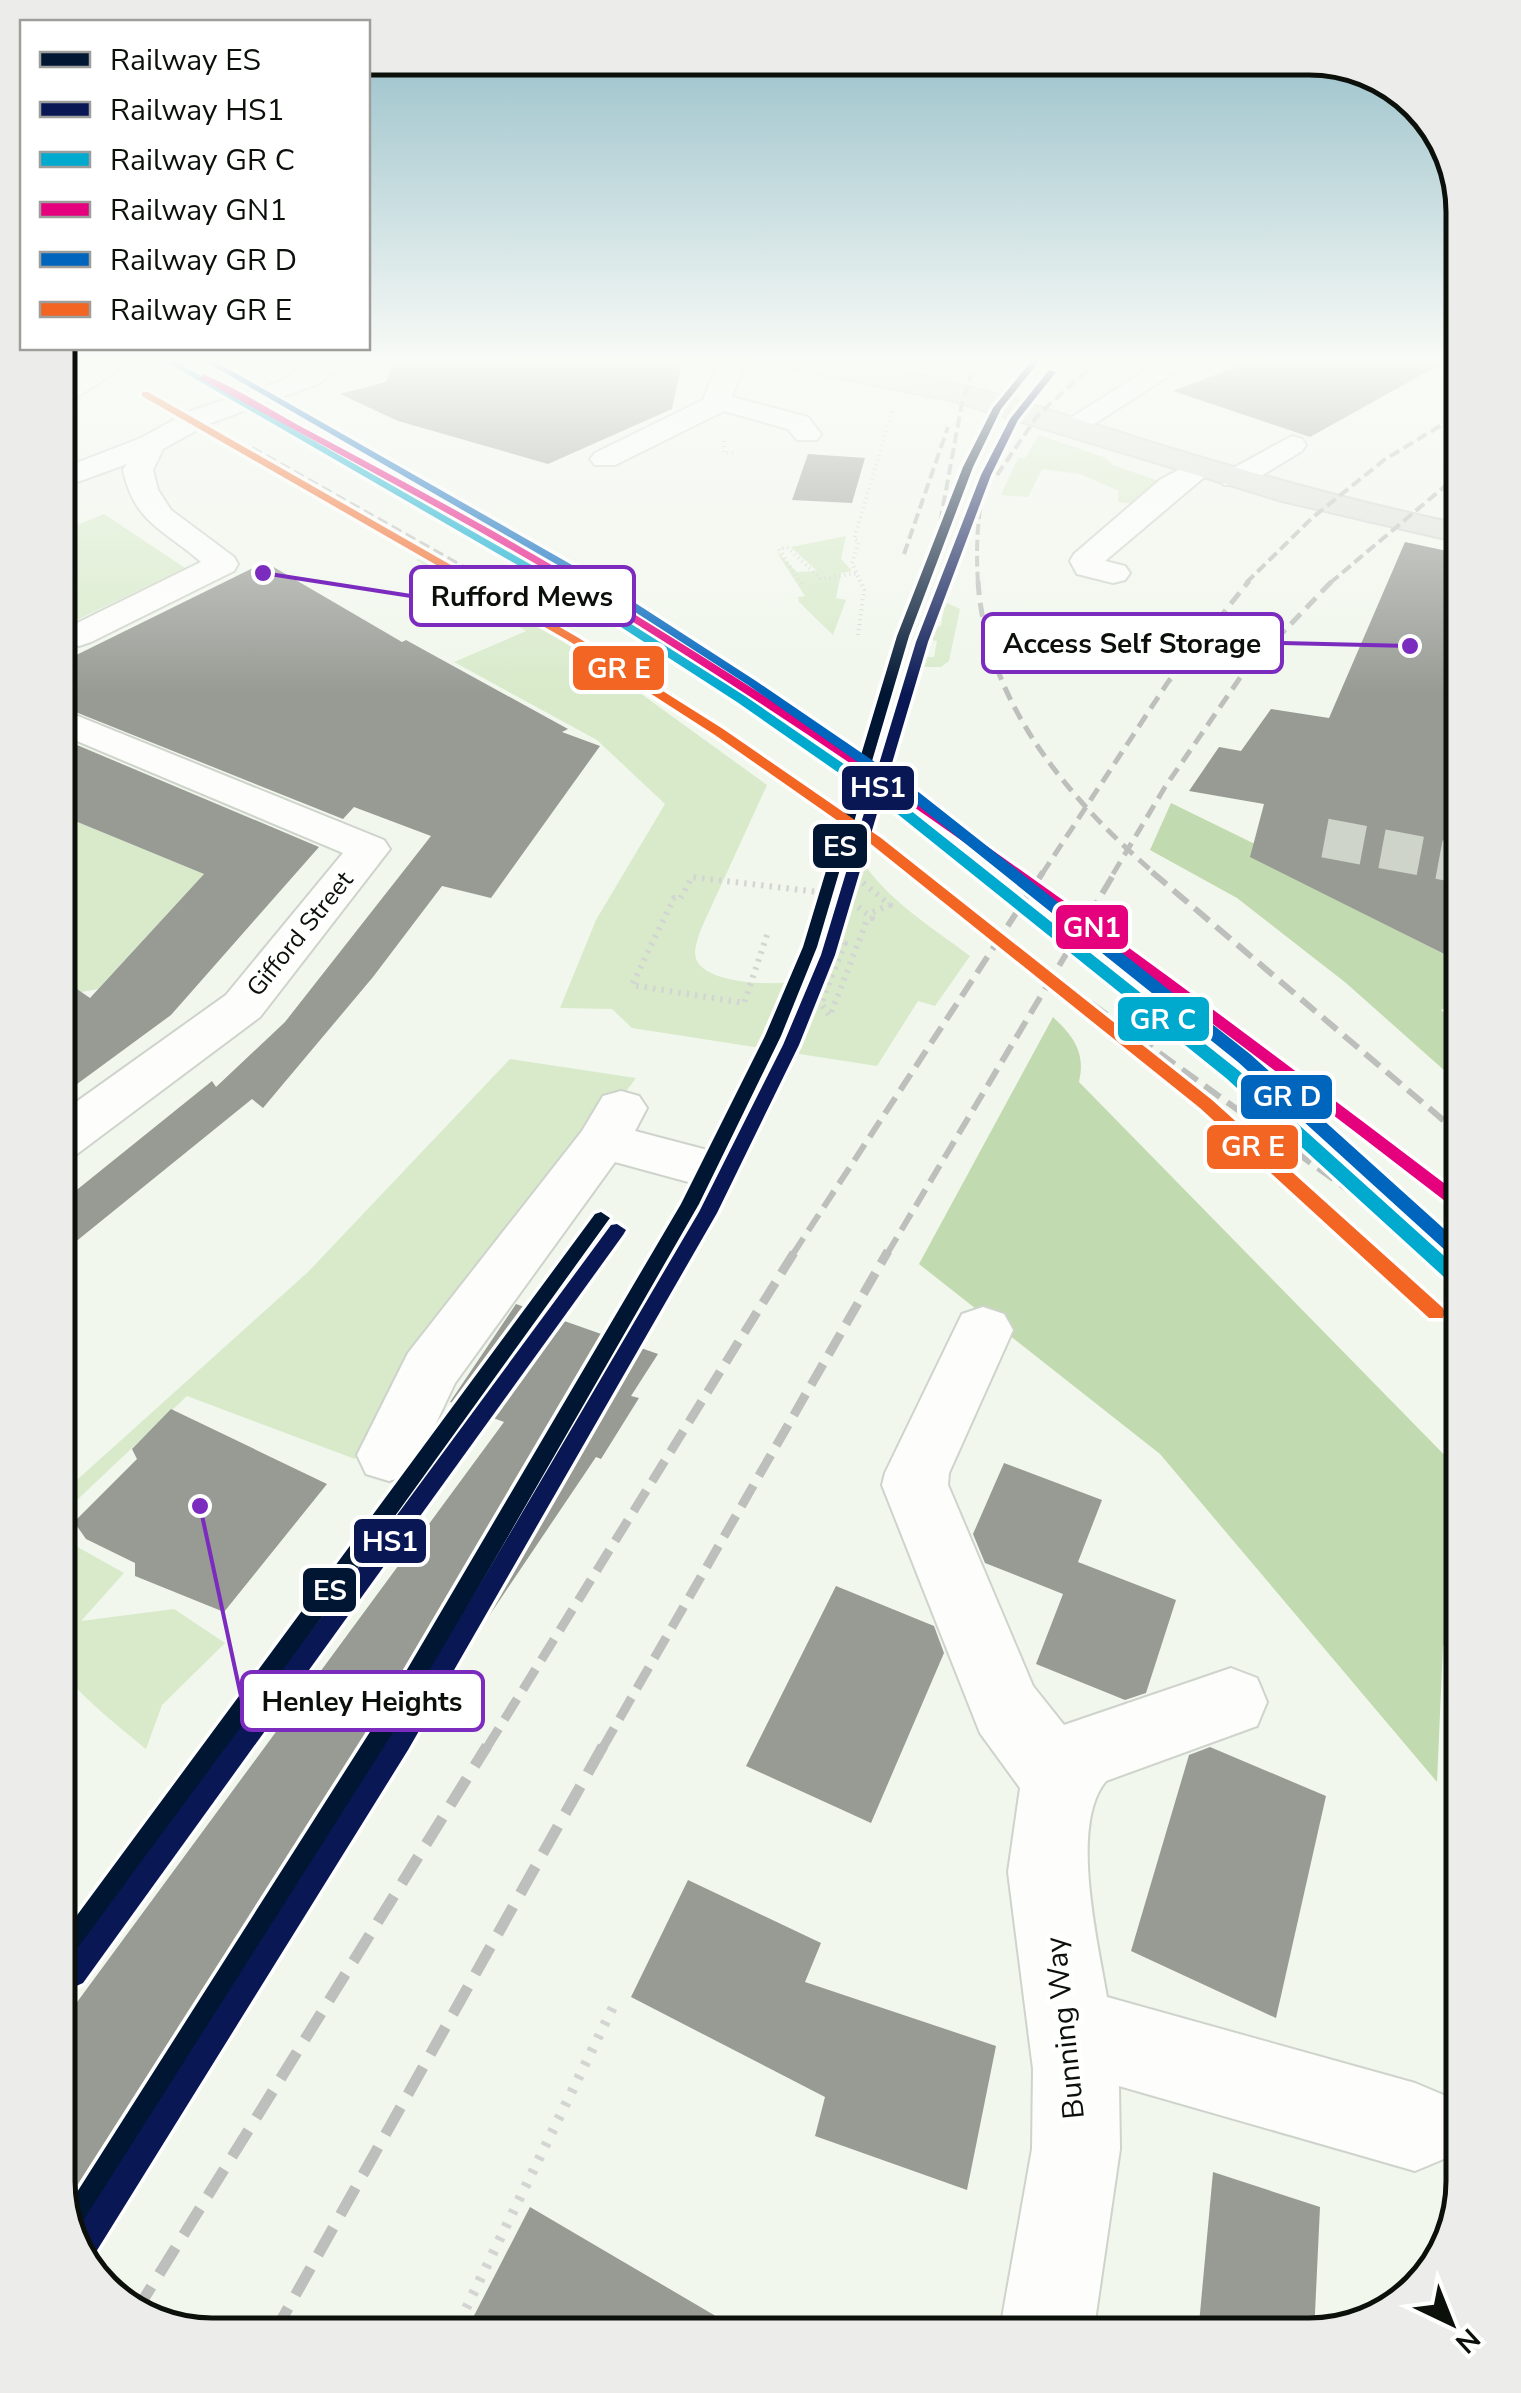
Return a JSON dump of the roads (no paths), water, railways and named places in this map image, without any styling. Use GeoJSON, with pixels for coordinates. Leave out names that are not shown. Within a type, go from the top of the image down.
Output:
{"type":"FeatureCollection","features":[{"type":"Feature","properties":{"kind":"main road"},"geometry":{"type":"LineString","coordinates":[[1209,471],[1328,506],[1446,530]]}},
{"type":"Feature","properties":{"kind":"street"},"geometry":{"type":"LineString","coordinates":[[79,634],[222,564],[163,522],[145,500],[138,471]]}},
{"type":"Feature","properties":{"kind":"street"},"geometry":{"type":"LineString","coordinates":[[1088,561],[1172,485],[1196,471]]}},
{"type":"Feature","properties":{"kind":"street"},"geometry":{"type":"LineString","coordinates":[[1235,478],[1248,471]]}},
{"type":"Feature","properties":{"kind":"street","name":"Gifford Street"},"geometry":{"type":"LineString","coordinates":[[75,726],[369,849],[243,1006],[75,1129]]}},
{"type":"Feature","properties":{"kind":"street"},"geometry":{"type":"LineString","coordinates":[[389,1455],[430,1370],[612,1124],[692,1164]]}},
{"type":"Feature","properties":{"kind":"street"},"geometry":{"type":"LineString","coordinates":[[983,1330],[916,1473],[916,1485],[1006,1708],[1058,1779],[1081,1754],[1231,1702]]}},
{"type":"Feature","properties":{"kind":"street","name":"Bunning Way"},"geometry":{"type":"LineString","coordinates":[[1049,2318],[1076,2148],[1076,2070],[1047,1872],[1058,1779]]}},
{"type":"Feature","properties":{"kind":"street"},"geometry":{"type":"LineString","coordinates":[[1069,2029],[1415,2127]]}},
{"type":"Feature","properties":{"kind":"tunnel"},"geometry":{"type":"LineString","coordinates":[[1325,838],[1446,861]]}},
{"type":"Feature","properties":{"kind":"railway"},"geometry":{"type":"LineString","coordinates":[[292,471],[492,583]]}},
{"type":"Feature","properties":{"kind":"railway"},"geometry":{"type":"LineString","coordinates":[[904,554],[933,471]]}},
{"type":"Feature","properties":{"kind":"railway"},"geometry":{"type":"LineString","coordinates":[[921,583],[940,523],[950,471]]}},
{"type":"Feature","properties":{"kind":"railway"},"geometry":{"type":"LineString","coordinates":[[978,583],[979,518],[989,471]]}},
{"type":"Feature","properties":{"kind":"railway"},"geometry":{"type":"LineString","coordinates":[[997,475],[1000,471]]}},
{"type":"Feature","properties":{"kind":"railway"},"geometry":{"type":"LineString","coordinates":[[1246,583],[1312,518],[1371,471]]}},
{"type":"Feature","properties":{"kind":"railway"},"geometry":{"type":"LineString","coordinates":[[1330,583],[1446,485]]}},
{"type":"Feature","properties":{"kind":"railway"},"geometry":{"type":"LineString","coordinates":[[488,581],[621,664],[913,874]]}},
{"type":"Feature","properties":{"kind":"railway"},"geometry":{"type":"LineString","coordinates":[[914,605],[922,581]]}},
{"type":"Feature","properties":{"kind":"railway"},"geometry":{"type":"LineString","coordinates":[[978,581],[984,625],[1014,707],[1036,744],[1086,807]]}},
{"type":"Feature","properties":{"kind":"railway"},"geometry":{"type":"LineString","coordinates":[[1086,807],[1168,682],[1249,581]]}},
{"type":"Feature","properties":{"kind":"railway"},"geometry":{"type":"LineString","coordinates":[[1128,849],[1165,787],[1242,675],[1330,583]]}},
{"type":"Feature","properties":{"kind":"railway"},"geometry":{"type":"LineString","coordinates":[[1042,874],[1086,807]]}},
{"type":"Feature","properties":{"kind":"railway"},"geometry":{"type":"LineString","coordinates":[[1086,807],[1128,849]]}},
{"type":"Feature","properties":{"kind":"railway"},"geometry":{"type":"LineString","coordinates":[[1113,874],[1128,849]]}},
{"type":"Feature","properties":{"kind":"railway"},"geometry":{"type":"LineString","coordinates":[[1128,849],[1155,874]]}},
{"type":"Feature","properties":{"kind":"railway"},"geometry":{"type":"LineString","coordinates":[[910,872],[1000,937]]}},
{"type":"Feature","properties":{"kind":"railway"},"geometry":{"type":"LineString","coordinates":[[1000,937],[1043,872]]}},
{"type":"Feature","properties":{"kind":"railway"},"geometry":{"type":"LineString","coordinates":[[1053,976],[1115,872]]}},
{"type":"Feature","properties":{"kind":"railway"},"geometry":{"type":"LineString","coordinates":[[1152,872],[1446,1123]]}},
{"type":"Feature","properties":{"kind":"railway"},"geometry":{"type":"LineString","coordinates":[[793,1254],[1000,937]]}},
{"type":"Feature","properties":{"kind":"railway"},"geometry":{"type":"LineString","coordinates":[[1000,937],[1053,976]]}},
{"type":"Feature","properties":{"kind":"railway"},"geometry":{"type":"LineString","coordinates":[[887,1254],[1053,976]]}},
{"type":"Feature","properties":{"kind":"railway"},"geometry":{"type":"LineString","coordinates":[[1053,976],[1424,1245]]}},
{"type":"Feature","properties":{"kind":"railway"},"geometry":{"type":"LineString","coordinates":[[486,1749],[795,1251]]}},
{"type":"Feature","properties":{"kind":"railway"},"geometry":{"type":"LineString","coordinates":[[602,1749],[888,1251]]}},
{"type":"Feature","properties":{"kind":"railway"},"geometry":{"type":"LineString","coordinates":[[143,2299],[487,1746]]}},
{"type":"Feature","properties":{"kind":"railway"},"geometry":{"type":"LineString","coordinates":[[283,2318],[603,1746]]}},
{"type":"Feature","properties":{"kind":"rail line","name":"GN1"},"geometry":{"type":"LineString","coordinates":[[377,471],[683,648],[880,778],[1073,914],[1446,1193]]}},
{"type":"Feature","properties":{"kind":"rail line","name":"ES"},"geometry":{"type":"LineString","coordinates":[[80,2214],[383,1732],[690,1204],[773,1036],[810,947],[903,636],[967,471]]}},
{"type":"Feature","properties":{"kind":"rail line","name":"HS1"},"geometry":{"type":"LineString","coordinates":[[88,2239],[400,1742],[708,1213],[791,1045],[828,955],[922,642],[988,471]]}},
{"type":"Feature","properties":{"kind":"rail line","name":"ES"},"geometry":{"type":"LineString","coordinates":[[75,1939],[601,1218]]}},
{"type":"Feature","properties":{"kind":"rail line","name":"HS1"},"geometry":{"type":"LineString","coordinates":[[75,1973],[617,1230]]}},
{"type":"Feature","properties":{"kind":"place","name":"Rufford Mews"},"geometry":{"type":"Point","coordinates":[263,573]}},
{"type":"Feature","properties":{"kind":"place","name":"Access Self Storage"},"geometry":{"type":"Point","coordinates":[1410,646]}},
{"type":"Feature","properties":{"kind":"place","name":"Henley Heights"},"geometry":{"type":"Point","coordinates":[200,1506]}}]}
